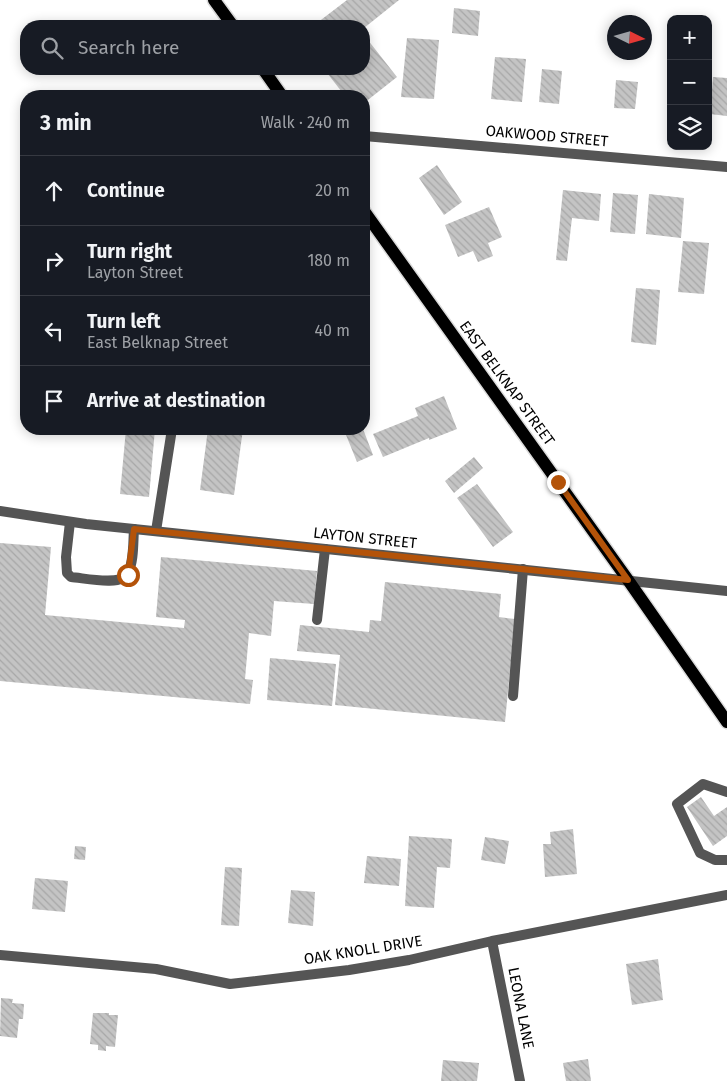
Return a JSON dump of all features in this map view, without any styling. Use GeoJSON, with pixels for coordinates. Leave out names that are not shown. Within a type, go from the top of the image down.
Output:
{"type":"FeatureCollection","features":[{"type":"Feature","properties":{"kind":"main road"},"geometry":{"type":"LineString","coordinates":[[214,0],[229,20]]}},
{"type":"Feature","properties":{"kind":"main road"},"geometry":{"type":"LineString","coordinates":[[267,75],[278,90]]}},
{"type":"Feature","properties":{"kind":"main road","name":"EAST BELKNAP STREET"},"geometry":{"type":"LineString","coordinates":[[370,219],[628,580],[727,722]]}},
{"type":"Feature","properties":{"kind":"street","name":"OAKWOOD STREET"},"geometry":{"type":"LineString","coordinates":[[370,136],[727,166]]}},
{"type":"Feature","properties":{"kind":"street"},"geometry":{"type":"LineString","coordinates":[[156,532],[171,435]]}},
{"type":"Feature","properties":{"kind":"street","name":"LAYTON STREET"},"geometry":{"type":"LineString","coordinates":[[0,511],[70,522],[156,532],[727,591]]}},
{"type":"Feature","properties":{"kind":"street"},"geometry":{"type":"LineString","coordinates":[[70,522],[66,565],[67,573],[72,577],[116,581],[124,579],[128,575],[130,568],[134,529]]}},
{"type":"Feature","properties":{"kind":"street"},"geometry":{"type":"LineString","coordinates":[[317,620],[325,549]]}},
{"type":"Feature","properties":{"kind":"street"},"geometry":{"type":"LineString","coordinates":[[513,696],[523,569]]}},
{"type":"Feature","properties":{"kind":"street"},"geometry":{"type":"LineString","coordinates":[[727,792],[702,784],[677,804],[700,853],[715,860],[727,860]]}},
{"type":"Feature","properties":{"kind":"street","name":"OAK KNOLL DRIVE"},"geometry":{"type":"LineString","coordinates":[[0,955],[156,969],[230,984],[410,960],[492,940],[727,895]]}},
{"type":"Feature","properties":{"kind":"street","name":"LEONA LANE"},"geometry":{"type":"LineString","coordinates":[[492,940],[520,1081]]}},
{"type":"Feature","properties":{"kind":"building"},"geometry":{"type":"Polygon","coordinates":[[[347,0],[399,0],[370,23],[370,20],[321,20],[347,0]]]}},
{"type":"Feature","properties":{"kind":"building"},"geometry":{"type":"Polygon","coordinates":[[[454,8],[480,11],[478,36],[452,33],[454,8]]]}},
{"type":"Feature","properties":{"kind":"building"},"geometry":{"type":"Polygon","coordinates":[[[407,38],[439,40],[434,99],[401,97],[407,38]]]}},
{"type":"Feature","properties":{"kind":"building"},"geometry":{"type":"Polygon","coordinates":[[[370,43],[397,77],[370,98],[370,90],[340,90],[329,75],[370,75],[370,43]]]}},
{"type":"Feature","properties":{"kind":"building"},"geometry":{"type":"Polygon","coordinates":[[[495,57],[526,59],[522,102],[491,99],[495,57]]]}},
{"type":"Feature","properties":{"kind":"building"},"geometry":{"type":"Polygon","coordinates":[[[542,69],[562,71],[559,104],[539,102],[542,69]]]}},
{"type":"Feature","properties":{"kind":"building"},"geometry":{"type":"Polygon","coordinates":[[[713,77],[727,78],[727,116],[712,114],[713,77]]]}},
{"type":"Feature","properties":{"kind":"building"},"geometry":{"type":"Polygon","coordinates":[[[616,80],[638,82],[635,109],[614,108],[616,80]]]}},
{"type":"Feature","properties":{"kind":"building"},"geometry":{"type":"Polygon","coordinates":[[[437,165],[462,202],[444,215],[419,178],[437,165]]]}},
{"type":"Feature","properties":{"kind":"building"},"geometry":{"type":"Polygon","coordinates":[[[563,190],[601,194],[599,221],[572,218],[567,261],[556,260],[563,190]]]}},
{"type":"Feature","properties":{"kind":"building"},"geometry":{"type":"Polygon","coordinates":[[[613,193],[638,195],[635,234],[610,232],[613,193]]]}},
{"type":"Feature","properties":{"kind":"building"},"geometry":{"type":"Polygon","coordinates":[[[649,194],[684,198],[681,238],[646,234],[649,194]]]}},
{"type":"Feature","properties":{"kind":"building"},"geometry":{"type":"Polygon","coordinates":[[[489,207],[502,237],[488,243],[493,256],[478,262],[473,251],[458,257],[445,225],[489,207]]]}},
{"type":"Feature","properties":{"kind":"building"},"geometry":{"type":"Polygon","coordinates":[[[683,241],[709,243],[704,294],[678,292],[683,241]]]}},
{"type":"Feature","properties":{"kind":"building"},"geometry":{"type":"Polygon","coordinates":[[[636,288],[660,290],[656,345],[631,342],[636,288]]]}},
{"type":"Feature","properties":{"kind":"building"},"geometry":{"type":"Polygon","coordinates":[[[444,396],[457,429],[383,457],[373,434],[418,416],[415,408],[444,396]]]}},
{"type":"Feature","properties":{"kind":"building"},"geometry":{"type":"Polygon","coordinates":[[[125,435],[154,435],[149,497],[120,494],[125,435]]]}},
{"type":"Feature","properties":{"kind":"building"},"geometry":{"type":"Polygon","coordinates":[[[207,435],[242,435],[234,495],[200,490],[207,435]]]}},
{"type":"Feature","properties":{"kind":"building"},"geometry":{"type":"Polygon","coordinates":[[[346,435],[365,435],[373,455],[357,462],[346,435]]]}},
{"type":"Feature","properties":{"kind":"building"},"geometry":{"type":"Polygon","coordinates":[[[474,457],[483,468],[454,493],[445,481],[474,457]]]}},
{"type":"Feature","properties":{"kind":"building"},"geometry":{"type":"Polygon","coordinates":[[[477,484],[513,532],[493,547],[457,498],[477,484]]]}},
{"type":"Feature","properties":{"kind":"building"},"geometry":{"type":"Polygon","coordinates":[[[0,543],[51,547],[45,615],[184,628],[185,620],[156,617],[161,557],[317,571],[314,604],[274,601],[271,636],[249,633],[245,679],[253,680],[250,704],[0,681],[0,543]]]}},
{"type":"Feature","properties":{"kind":"building"},"geometry":{"type":"Polygon","coordinates":[[[385,582],[501,594],[499,617],[515,619],[505,722],[335,705],[340,655],[297,651],[300,625],[369,632],[370,620],[381,621],[385,582]]]}},
{"type":"Feature","properties":{"kind":"building"},"geometry":{"type":"Polygon","coordinates":[[[270,658],[336,664],[332,706],[267,700],[270,658]]]}},
{"type":"Feature","properties":{"kind":"building"},"geometry":{"type":"Polygon","coordinates":[[[701,797],[714,816],[727,807],[727,836],[713,846],[687,807],[701,797]]]}},
{"type":"Feature","properties":{"kind":"building"},"geometry":{"type":"Polygon","coordinates":[[[573,829],[577,874],[545,877],[543,844],[551,844],[550,832],[573,829]]]}},
{"type":"Feature","properties":{"kind":"building"},"geometry":{"type":"Polygon","coordinates":[[[409,836],[452,839],[450,868],[437,867],[434,908],[405,906],[409,836]]]}},
{"type":"Feature","properties":{"kind":"building"},"geometry":{"type":"Polygon","coordinates":[[[485,837],[509,841],[505,864],[481,860],[485,837]]]}},
{"type":"Feature","properties":{"kind":"building"},"geometry":{"type":"Polygon","coordinates":[[[75,846],[86,847],[85,860],[74,859],[75,846]]]}},
{"type":"Feature","properties":{"kind":"building"},"geometry":{"type":"Polygon","coordinates":[[[367,856],[401,859],[399,886],[364,883],[367,856]]]}},
{"type":"Feature","properties":{"kind":"building"},"geometry":{"type":"Polygon","coordinates":[[[225,867],[242,868],[239,926],[221,925],[225,867]]]}},
{"type":"Feature","properties":{"kind":"building"},"geometry":{"type":"Polygon","coordinates":[[[35,878],[68,881],[65,912],[32,909],[35,878]]]}},
{"type":"Feature","properties":{"kind":"building"},"geometry":{"type":"Polygon","coordinates":[[[291,890],[315,892],[313,926],[288,923],[291,890]]]}},
{"type":"Feature","properties":{"kind":"building"},"geometry":{"type":"Polygon","coordinates":[[[658,959],[663,1000],[632,1005],[626,964],[658,959]]]}},
{"type":"Feature","properties":{"kind":"building"},"geometry":{"type":"Polygon","coordinates":[[[1,998],[13,999],[12,1003],[24,1004],[23,1019],[19,1019],[17,1038],[0,1036],[1,998]]]}},
{"type":"Feature","properties":{"kind":"building"},"geometry":{"type":"Polygon","coordinates":[[[93,1013],[118,1015],[115,1047],[106,1046],[106,1051],[98,1050],[98,1045],[90,1044],[93,1013]]]}},
{"type":"Feature","properties":{"kind":"building"},"geometry":{"type":"Polygon","coordinates":[[[588,1059],[591,1081],[566,1081],[563,1063],[588,1059]]]}},
{"type":"Feature","properties":{"kind":"building"},"geometry":{"type":"Polygon","coordinates":[[[443,1060],[479,1063],[477,1081],[441,1081],[443,1060]]]}},
{"type":"Feature","properties":{"kind":"route"},"geometry":{"type":"LineString","coordinates":[[128,575],[134,529],[628,580],[558,482]]}}]}
